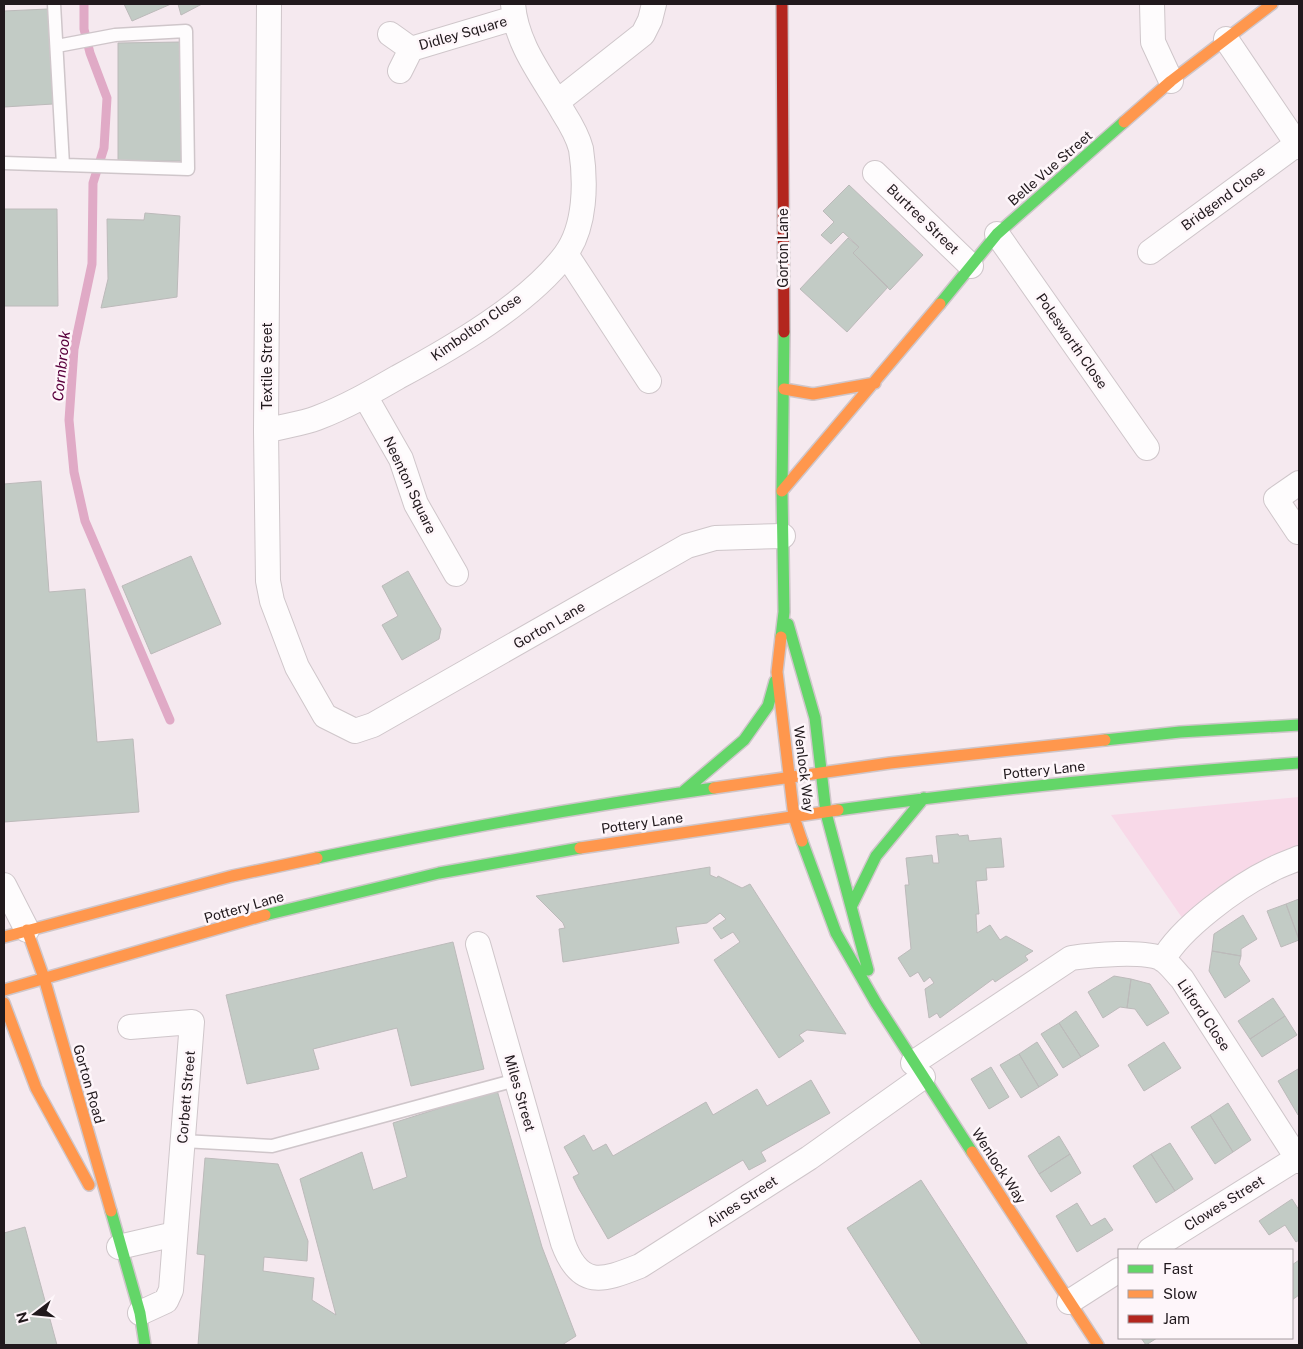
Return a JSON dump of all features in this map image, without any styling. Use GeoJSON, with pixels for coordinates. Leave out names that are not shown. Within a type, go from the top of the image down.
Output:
{"type":"FeatureCollection","features":[{"type":"Feature","properties":{"kind":"main road","name":"Gorton Lane"},"geometry":{"type":"LineString","coordinates":[[782,4],[784,389],[782,492]]}},
{"type":"Feature","properties":{"kind":"main road","name":"Belle Vue Street"},"geometry":{"type":"LineString","coordinates":[[782,492],[875,383],[997,234],[1171,81],[1272,4]]}},
{"type":"Feature","properties":{"kind":"main road"},"geometry":{"type":"LineString","coordinates":[[784,389],[813,394],[875,383]]}},
{"type":"Feature","properties":{"kind":"main road","name":"Wenlock Way"},"geometry":{"type":"LineString","coordinates":[[782,492],[784,612],[777,672],[794,817],[816,884],[836,933],[876,1003],[1098,1345]]}},
{"type":"Feature","properties":{"kind":"main road","name":"Wenlock Way"},"geometry":{"type":"LineString","coordinates":[[784,612],[815,718],[826,813],[852,905],[876,1003]]}},
{"type":"Feature","properties":{"kind":"main road"},"geometry":{"type":"LineString","coordinates":[[684,791],[744,740],[768,706],[777,672]]}},
{"type":"Feature","properties":{"kind":"main road","name":"Pottery Lane"},"geometry":{"type":"LineString","coordinates":[[4,938],[27,930],[232,876],[465,827],[684,791],[821,771],[1180,732],[1299,725]]}},
{"type":"Feature","properties":{"kind":"main road","name":"Pottery Lane"},"geometry":{"type":"LineString","coordinates":[[4,990],[265,915],[439,873],[619,842],[924,798],[1194,770],[1299,763]]}},
{"type":"Feature","properties":{"kind":"main road"},"geometry":{"type":"LineString","coordinates":[[852,905],[876,856],[924,798]]}},
{"type":"Feature","properties":{"kind":"main road","name":"Gorton Road"},"geometry":{"type":"LineString","coordinates":[[27,930],[44,978],[140,1314],[144,1345]]}},
{"type":"Feature","properties":{"kind":"main road","name":"Gorton Road"},"geometry":{"type":"LineString","coordinates":[[4,1003],[36,1088],[74,1153],[120,1247]]}},
{"type":"Feature","properties":{"kind":"main road"},"geometry":{"type":"LineString","coordinates":[[17,1068],[36,1088]]}},
{"type":"Feature","properties":{"kind":"street","name":"Textile Street"},"geometry":{"type":"LineString","coordinates":[[269,4],[266,431],[268,581],[272,601],[297,667],[325,716]]}},
{"type":"Feature","properties":{"kind":"street"},"geometry":{"type":"LineString","coordinates":[[557,102],[643,34],[650,20],[654,4]]}},
{"type":"Feature","properties":{"kind":"street"},"geometry":{"type":"LineString","coordinates":[[1152,4],[1153,42],[1171,81]]}},
{"type":"Feature","properties":{"kind":"street","name":"Kimbolton Close"},"geometry":{"type":"LineString","coordinates":[[266,431],[317,418],[365,396],[443,353],[503,312],[540,280],[566,254],[578,226],[584,186],[580,147],[557,102],[533,64],[513,11]]}},
{"type":"Feature","properties":{"kind":"street","name":"Didley Square"},"geometry":{"type":"LineString","coordinates":[[400,71],[411,48],[513,11]]}},
{"type":"Feature","properties":{"kind":"street","name":"Didley Square"},"geometry":{"type":"LineString","coordinates":[[390,34],[411,48]]}},
{"type":"Feature","properties":{"kind":"street","name":"Bridgend Close"},"geometry":{"type":"LineString","coordinates":[[1150,252],[1298,145],[1226,38]]}},
{"type":"Feature","properties":{"kind":"street","name":"Burtree Street"},"geometry":{"type":"LineString","coordinates":[[875,173],[971,266]]}},
{"type":"Feature","properties":{"kind":"street","name":"Polesworth Close"},"geometry":{"type":"LineString","coordinates":[[997,234],[1147,448]]}},
{"type":"Feature","properties":{"kind":"street"},"geometry":{"type":"LineString","coordinates":[[566,254],[649,381]]}},
{"type":"Feature","properties":{"kind":"street","name":"Neenton Square"},"geometry":{"type":"LineString","coordinates":[[365,396],[401,459],[416,504],[456,574]]}},
{"type":"Feature","properties":{"kind":"street"},"geometry":{"type":"LineString","coordinates":[[1298,532],[1276,499],[1299,483]]}},
{"type":"Feature","properties":{"kind":"street","name":"Gorton Lane"},"geometry":{"type":"LineString","coordinates":[[325,716],[355,731],[373,725],[687,546],[715,538],[783,536]]}},
{"type":"Feature","properties":{"kind":"street"},"geometry":{"type":"LineString","coordinates":[[918,1070],[1071,958],[1094,955],[1148,955],[1163,960],[1171,945],[1185,930],[1239,889],[1270,870],[1299,858]]}},
{"type":"Feature","properties":{"kind":"street"},"geometry":{"type":"LineString","coordinates":[[4,884],[27,930]]}},
{"type":"Feature","properties":{"kind":"street","name":"Miles Street"},"geometry":{"type":"LineString","coordinates":[[478,944],[563,1243]]}},
{"type":"Feature","properties":{"kind":"street","name":"Lilford Close"},"geometry":{"type":"LineString","coordinates":[[1163,960],[1182,979],[1299,1159]]}},
{"type":"Feature","properties":{"kind":"street","name":"Corbett Street"},"geometry":{"type":"LineString","coordinates":[[130,1027],[192,1022],[172,1290],[166,1301],[140,1314]]}},
{"type":"Feature","properties":{"kind":"street","name":"Aines Street"},"geometry":{"type":"LineString","coordinates":[[563,1243],[574,1266],[580,1272],[597,1279],[610,1278],[640,1266],[809,1158],[918,1070]]}},
{"type":"Feature","properties":{"kind":"street","name":"Clowes Street"},"geometry":{"type":"LineString","coordinates":[[1152,1249],[1299,1159]]}},
{"type":"Feature","properties":{"kind":"street"},"geometry":{"type":"LineString","coordinates":[[120,1247],[175,1234]]}},
{"type":"Feature","properties":{"kind":"street"},"geometry":{"type":"LineString","coordinates":[[1069,1302],[1118,1271]]}},
{"type":"Feature","properties":{"kind":"lane"},"geometry":{"type":"LineString","coordinates":[[54,4],[60,46],[63,165]]}},
{"type":"Feature","properties":{"kind":"lane"},"geometry":{"type":"LineString","coordinates":[[4,163],[188,169],[186,31],[116,35],[60,46]]}},
{"type":"Feature","properties":{"kind":"lane"},"geometry":{"type":"LineString","coordinates":[[183,1141],[272,1146],[516,1080]]}},
{"type":"Feature","properties":{"kind":"shaded area"},"geometry":{"type":"Polygon","coordinates":[[[1299,797],[1299,847],[1267,860],[1238,878],[1185,922],[1111,815],[1299,797]]]}},
{"type":"Feature","properties":{"kind":"building"},"geometry":{"type":"Polygon","coordinates":[[[124,4],[171,4],[132,21],[124,4]]]}},
{"type":"Feature","properties":{"kind":"building"},"geometry":{"type":"Polygon","coordinates":[[[178,4],[202,4],[181,15],[178,4]]]}},
{"type":"Feature","properties":{"kind":"building"},"geometry":{"type":"Polygon","coordinates":[[[48,9],[53,104],[4,107],[4,11],[48,9]]]}},
{"type":"Feature","properties":{"kind":"building"},"geometry":{"type":"Polygon","coordinates":[[[181,42],[182,161],[118,161],[118,43],[181,42]]]}},
{"type":"Feature","properties":{"kind":"building"},"geometry":{"type":"Polygon","coordinates":[[[849,185],[923,255],[890,290],[853,253],[859,247],[843,232],[831,244],[821,235],[834,222],[823,211],[849,185]]]}},
{"type":"Feature","properties":{"kind":"building"},"geometry":{"type":"Polygon","coordinates":[[[4,209],[57,209],[58,306],[4,306],[4,209]]]}},
{"type":"Feature","properties":{"kind":"building"},"geometry":{"type":"Polygon","coordinates":[[[145,213],[180,216],[177,297],[101,308],[108,279],[107,219],[144,220],[145,213]]]}},
{"type":"Feature","properties":{"kind":"building"},"geometry":{"type":"Polygon","coordinates":[[[848,238],[859,247],[853,253],[888,287],[847,332],[800,289],[848,238]]]}},
{"type":"Feature","properties":{"kind":"building"},"geometry":{"type":"Polygon","coordinates":[[[41,481],[49,592],[85,589],[97,742],[133,739],[139,812],[4,822],[4,484],[41,481]]]}},
{"type":"Feature","properties":{"kind":"building"},"geometry":{"type":"Polygon","coordinates":[[[191,556],[221,624],[151,654],[122,586],[191,556]]]}},
{"type":"Feature","properties":{"kind":"building"},"geometry":{"type":"Polygon","coordinates":[[[408,571],[441,629],[439,639],[402,660],[382,625],[398,616],[382,586],[408,571]]]}},
{"type":"Feature","properties":{"kind":"building"},"geometry":{"type":"Polygon","coordinates":[[[958,834],[959,836],[968,835],[969,841],[1001,838],[1004,867],[986,868],[987,880],[976,881],[979,914],[976,914],[977,933],[990,925],[1000,940],[1006,936],[1033,951],[1025,956],[1028,960],[995,982],[993,979],[940,1018],[937,1013],[929,1018],[925,989],[934,983],[930,977],[924,982],[918,972],[910,977],[898,958],[911,949],[905,885],[909,885],[906,858],[932,855],[933,863],[939,863],[936,836],[958,834]]]}},
{"type":"Feature","properties":{"kind":"building"},"geometry":{"type":"Polygon","coordinates":[[[710,867],[710,875],[717,878],[718,876],[742,888],[750,884],[846,1034],[807,1030],[799,1035],[804,1041],[779,1058],[714,960],[740,942],[733,932],[721,939],[713,928],[726,919],[720,913],[707,923],[676,927],[679,943],[563,962],[559,929],[565,928],[563,923],[536,896],[710,867]]]}},
{"type":"Feature","properties":{"kind":"building"},"geometry":{"type":"Polygon","coordinates":[[[1299,899],[1299,939],[1286,904],[1299,899]]]}},
{"type":"Feature","properties":{"kind":"building"},"geometry":{"type":"Polygon","coordinates":[[[1286,904],[1299,940],[1281,947],[1267,911],[1286,904]]]}},
{"type":"Feature","properties":{"kind":"building"},"geometry":{"type":"Polygon","coordinates":[[[1243,915],[1257,939],[1241,949],[1241,956],[1212,951],[1214,934],[1243,915]]]}},
{"type":"Feature","properties":{"kind":"building"},"geometry":{"type":"Polygon","coordinates":[[[453,942],[484,1069],[411,1086],[397,1028],[313,1049],[319,1069],[247,1084],[226,995],[453,942]]]}},
{"type":"Feature","properties":{"kind":"building"},"geometry":{"type":"Polygon","coordinates":[[[1212,951],[1241,956],[1239,964],[1250,981],[1225,998],[1209,971],[1212,951]]]}},
{"type":"Feature","properties":{"kind":"building"},"geometry":{"type":"Polygon","coordinates":[[[1114,976],[1131,979],[1127,1008],[1120,1007],[1103,1018],[1088,992],[1114,976]]]}},
{"type":"Feature","properties":{"kind":"building"},"geometry":{"type":"Polygon","coordinates":[[[1131,979],[1150,984],[1169,1013],[1147,1026],[1135,1009],[1127,1008],[1131,979]]]}},
{"type":"Feature","properties":{"kind":"building"},"geometry":{"type":"Polygon","coordinates":[[[1273,998],[1285,1016],[1250,1039],[1238,1021],[1273,998]]]}},
{"type":"Feature","properties":{"kind":"building"},"geometry":{"type":"Polygon","coordinates":[[[1076,1011],[1099,1046],[1081,1057],[1059,1023],[1076,1011]]]}},
{"type":"Feature","properties":{"kind":"building"},"geometry":{"type":"Polygon","coordinates":[[[1285,1016],[1297,1035],[1262,1057],[1250,1039],[1285,1016]]]}},
{"type":"Feature","properties":{"kind":"building"},"geometry":{"type":"Polygon","coordinates":[[[1059,1023],[1081,1057],[1063,1068],[1041,1034],[1059,1023]]]}},
{"type":"Feature","properties":{"kind":"building"},"geometry":{"type":"Polygon","coordinates":[[[1037,1042],[1058,1075],[1039,1087],[1019,1054],[1037,1042]]]}},
{"type":"Feature","properties":{"kind":"building"},"geometry":{"type":"Polygon","coordinates":[[[1164,1042],[1181,1068],[1144,1091],[1128,1065],[1164,1042]]]}},
{"type":"Feature","properties":{"kind":"building"},"geometry":{"type":"Polygon","coordinates":[[[1019,1054],[1039,1087],[1021,1098],[1000,1065],[1019,1054]]]}},
{"type":"Feature","properties":{"kind":"building"},"geometry":{"type":"Polygon","coordinates":[[[991,1067],[1009,1097],[989,1109],[971,1079],[991,1067]]]}},
{"type":"Feature","properties":{"kind":"building"},"geometry":{"type":"Polygon","coordinates":[[[1298,1069],[1299,1114],[1298,1115],[1278,1081],[1298,1069]]]}},
{"type":"Feature","properties":{"kind":"building"},"geometry":{"type":"Polygon","coordinates":[[[811,1080],[830,1113],[761,1152],[766,1161],[749,1170],[743,1160],[608,1239],[573,1177],[579,1174],[564,1147],[584,1135],[593,1151],[606,1144],[613,1156],[706,1102],[713,1115],[757,1089],[767,1106],[811,1080]]]}},
{"type":"Feature","properties":{"kind":"building"},"geometry":{"type":"Polygon","coordinates":[[[497,1090],[542,1247],[576,1336],[562,1345],[198,1345],[205,1255],[197,1254],[205,1158],[278,1164],[308,1241],[307,1261],[264,1257],[263,1271],[314,1278],[312,1300],[336,1315],[300,1179],[362,1152],[373,1190],[407,1177],[393,1123],[497,1090]]]}},
{"type":"Feature","properties":{"kind":"building"},"geometry":{"type":"Polygon","coordinates":[[[1228,1103],[1251,1140],[1233,1152],[1210,1115],[1228,1103]]]}},
{"type":"Feature","properties":{"kind":"building"},"geometry":{"type":"Polygon","coordinates":[[[1210,1115],[1233,1152],[1215,1164],[1191,1127],[1210,1115]]]}},
{"type":"Feature","properties":{"kind":"building"},"geometry":{"type":"Polygon","coordinates":[[[1059,1136],[1070,1154],[1039,1174],[1028,1156],[1059,1136]]]}},
{"type":"Feature","properties":{"kind":"building"},"geometry":{"type":"Polygon","coordinates":[[[1170,1143],[1193,1179],[1175,1191],[1151,1154],[1170,1143]]]}},
{"type":"Feature","properties":{"kind":"building"},"geometry":{"type":"Polygon","coordinates":[[[1070,1154],[1081,1173],[1051,1192],[1039,1174],[1070,1154]]]}},
{"type":"Feature","properties":{"kind":"building"},"geometry":{"type":"Polygon","coordinates":[[[1151,1154],[1175,1191],[1156,1203],[1133,1166],[1151,1154]]]}},
{"type":"Feature","properties":{"kind":"building"},"geometry":{"type":"Polygon","coordinates":[[[921,1180],[1028,1345],[922,1345],[847,1228],[921,1180]]]}},
{"type":"Feature","properties":{"kind":"building"},"geometry":{"type":"Polygon","coordinates":[[[1292,1199],[1299,1210],[1299,1240],[1296,1242],[1285,1225],[1269,1235],[1259,1221],[1292,1199]]]}},
{"type":"Feature","properties":{"kind":"building"},"geometry":{"type":"Polygon","coordinates":[[[1077,1203],[1091,1226],[1105,1218],[1113,1230],[1077,1252],[1056,1216],[1077,1203]]]}},
{"type":"Feature","properties":{"kind":"building"},"geometry":{"type":"Polygon","coordinates":[[[25,1227],[57,1345],[4,1345],[4,1233],[25,1227]]]}},
{"type":"Feature","properties":{"kind":"building"},"geometry":{"type":"Polygon","coordinates":[[[1299,1260],[1299,1295],[1293,1299],[1293,1264],[1299,1260]]]}},
{"type":"Feature","properties":{"kind":"building"},"geometry":{"type":"Polygon","coordinates":[[[1142,1339],[1155,1339],[1146,1345],[1142,1339]]]}},
{"type":"Feature","properties":{"kind":"waterway","name":"Cornbrook"},"geometry":{"type":"LineString","coordinates":[[84,4],[84,29],[90,53],[107,98],[104,148],[93,183],[92,264],[74,349],[69,420],[74,472],[85,521],[170,720]]}},
{"type":"Feature","properties":{"kind":"traffic: fast"},"geometry":{"type":"LineString","coordinates":[[940,304],[997,234],[1124,122]]}},
{"type":"Feature","properties":{"kind":"traffic: fast"},"geometry":{"type":"LineString","coordinates":[[781,637],[784,612],[782,491],[784,332]]}},
{"type":"Feature","properties":{"kind":"traffic: fast"},"geometry":{"type":"LineString","coordinates":[[788,624],[815,718],[826,813],[868,970]]}},
{"type":"Feature","properties":{"kind":"traffic: fast"},"geometry":{"type":"LineString","coordinates":[[684,791],[744,740],[768,706],[775,681]]}},
{"type":"Feature","properties":{"kind":"traffic: fast"},"geometry":{"type":"LineString","coordinates":[[1105,740],[1180,732],[1299,725]]}},
{"type":"Feature","properties":{"kind":"traffic: fast"},"geometry":{"type":"LineString","coordinates":[[838,810],[1068,783],[1299,763]]}},
{"type":"Feature","properties":{"kind":"traffic: fast"},"geometry":{"type":"LineString","coordinates":[[317,858],[515,820],[714,788]]}},
{"type":"Feature","properties":{"kind":"traffic: fast"},"geometry":{"type":"LineString","coordinates":[[852,905],[876,856],[924,798]]}},
{"type":"Feature","properties":{"kind":"traffic: fast"},"geometry":{"type":"LineString","coordinates":[[802,841],[836,933],[876,1003],[972,1152]]}},
{"type":"Feature","properties":{"kind":"traffic: fast"},"geometry":{"type":"LineString","coordinates":[[265,915],[439,873],[580,848]]}},
{"type":"Feature","properties":{"kind":"traffic: fast"},"geometry":{"type":"LineString","coordinates":[[111,1211],[140,1313],[145,1345]]}},
{"type":"Feature","properties":{"kind":"traffic: slow"},"geometry":{"type":"LineString","coordinates":[[1124,122],[1171,81],[1272,4]]}},
{"type":"Feature","properties":{"kind":"traffic: slow"},"geometry":{"type":"LineString","coordinates":[[782,491],[940,304]]}},
{"type":"Feature","properties":{"kind":"traffic: slow"},"geometry":{"type":"LineString","coordinates":[[784,389],[813,394],[875,383]]}},
{"type":"Feature","properties":{"kind":"traffic: slow"},"geometry":{"type":"LineString","coordinates":[[781,637],[777,672],[794,817],[802,841]]}},
{"type":"Feature","properties":{"kind":"traffic: slow"},"geometry":{"type":"LineString","coordinates":[[714,788],[890,763],[1105,740]]}},
{"type":"Feature","properties":{"kind":"traffic: slow"},"geometry":{"type":"LineString","coordinates":[[580,848],[838,810]]}},
{"type":"Feature","properties":{"kind":"traffic: slow"},"geometry":{"type":"LineString","coordinates":[[4,937],[232,876],[317,858]]}},
{"type":"Feature","properties":{"kind":"traffic: slow"},"geometry":{"type":"LineString","coordinates":[[4,990],[265,915]]}},
{"type":"Feature","properties":{"kind":"traffic: slow"},"geometry":{"type":"LineString","coordinates":[[27,930],[44,978],[111,1211]]}},
{"type":"Feature","properties":{"kind":"traffic: slow"},"geometry":{"type":"LineString","coordinates":[[4,1003],[36,1088],[89,1185]]}},
{"type":"Feature","properties":{"kind":"traffic: slow"},"geometry":{"type":"LineString","coordinates":[[972,1152],[1098,1345]]}},
{"type":"Feature","properties":{"kind":"traffic: jam"},"geometry":{"type":"LineString","coordinates":[[782,4],[784,332]]}}]}
